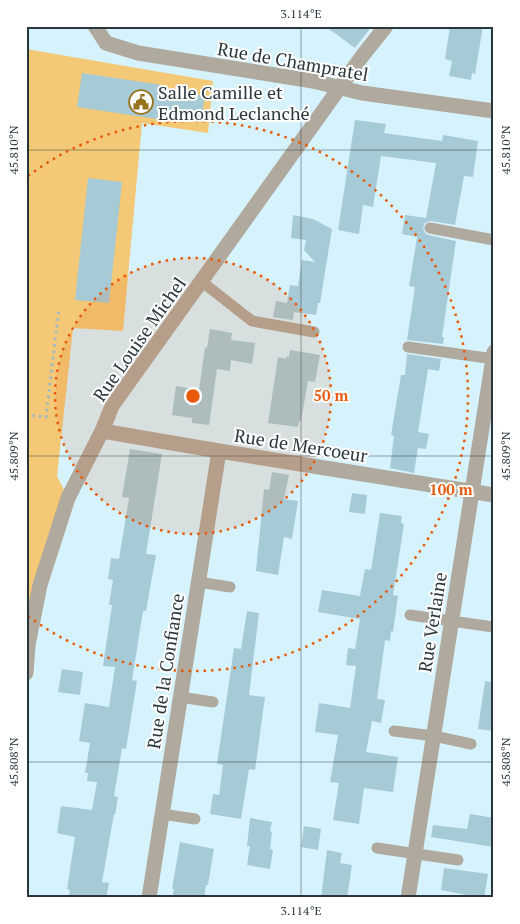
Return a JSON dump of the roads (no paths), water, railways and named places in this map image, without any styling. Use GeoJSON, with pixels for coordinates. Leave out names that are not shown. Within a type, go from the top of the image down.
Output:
{"type":"FeatureCollection","features":[{"type":"Feature","properties":{"kind":"street","name":"Rue de Champratel"},"geometry":{"type":"LineString","coordinates":[[95,26],[106,43],[138,53],[313,82],[362,93],[494,111]]}},
{"type":"Feature","properties":{"kind":"street","name":"Rue Louise Michel"},"geometry":{"type":"LineString","coordinates":[[26,672],[28,645],[40,585],[68,498],[112,406],[386,26]]}},
{"type":"Feature","properties":{"kind":"street","name":"Rue Verlaine"},"geometry":{"type":"LineString","coordinates":[[408,898],[493,357]]}},
{"type":"Feature","properties":{"kind":"street","name":"Rue de Mercoeur"},"geometry":{"type":"LineString","coordinates":[[102,430],[219,451],[494,495]]}},
{"type":"Feature","properties":{"kind":"street","name":"Rue de la Confiance"},"geometry":{"type":"LineString","coordinates":[[149,898],[219,451]]}},
{"type":"Feature","properties":{"kind":"lane"},"geometry":{"type":"LineString","coordinates":[[430,228],[494,240]]}},
{"type":"Feature","properties":{"kind":"lane","name":"Rue Louise Michel"},"geometry":{"type":"LineString","coordinates":[[201,281],[252,321],[314,332]]}},
{"type":"Feature","properties":{"kind":"lane"},"geometry":{"type":"LineString","coordinates":[[408,347],[493,357]]}},
{"type":"Feature","properties":{"kind":"lane"},"geometry":{"type":"LineString","coordinates":[[198,582],[230,586]]}},
{"type":"Feature","properties":{"kind":"lane"},"geometry":{"type":"LineString","coordinates":[[410,615],[493,627]]}},
{"type":"Feature","properties":{"kind":"lane"},"geometry":{"type":"LineString","coordinates":[[180,697],[213,702]]}},
{"type":"Feature","properties":{"kind":"lane"},"geometry":{"type":"LineString","coordinates":[[394,731],[434,736],[471,744]]}},
{"type":"Feature","properties":{"kind":"lane"},"geometry":{"type":"LineString","coordinates":[[162,814],[195,819]]}},
{"type":"Feature","properties":{"kind":"lane"},"geometry":{"type":"LineString","coordinates":[[377,848],[458,860]]}},
{"type":"Feature","properties":{"kind":"place","name":"Salle Camille et Edmond Leclanché"},"geometry":{"type":"Point","coordinates":[141,102]}}]}
